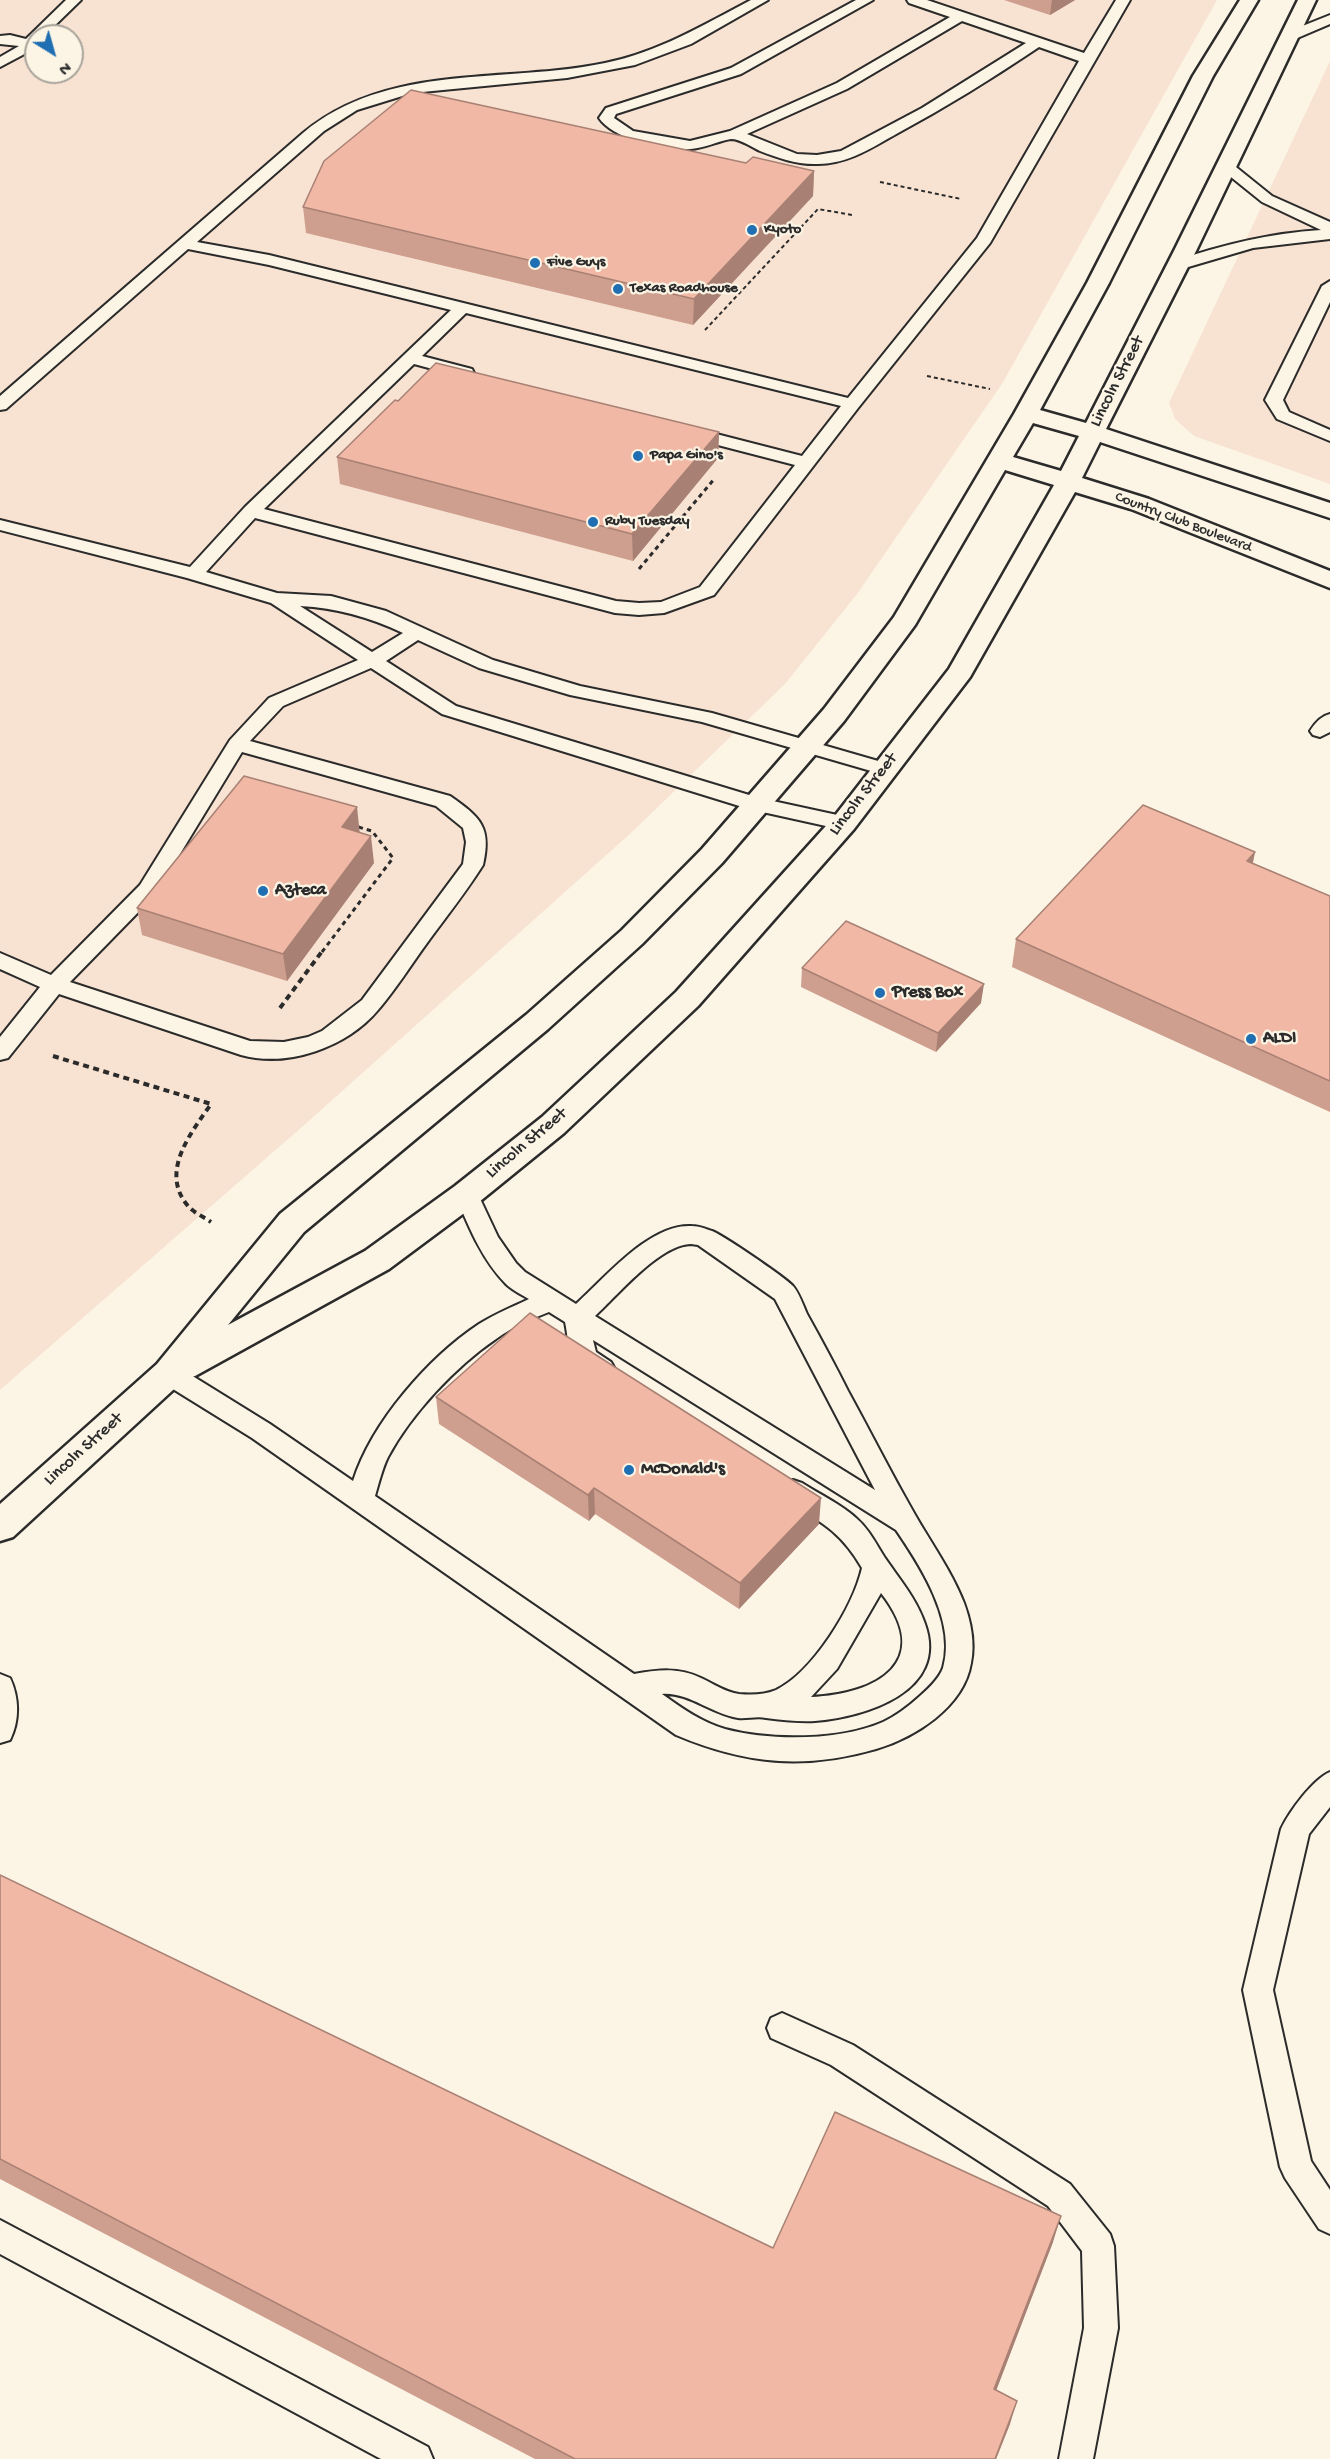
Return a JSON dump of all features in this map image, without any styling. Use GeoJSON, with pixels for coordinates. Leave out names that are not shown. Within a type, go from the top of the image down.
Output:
{"type":"FeatureCollection","features":[{"type":"Feature","properties":{"kind":"main road","name":"Lincoln Street"},"geometry":{"type":"LineString","coordinates":[[0,1526],[169,1374],[292,1223],[537,1022],[640,928],[712,856],[834,715],[906,619],[1026,414],[1098,283],[1203,76],[1249,0]]}},
{"type":"Feature","properties":{"kind":"main road","name":"Lincoln Street"},"geometry":{"type":"LineString","coordinates":[[169,1374],[377,1260],[467,1194],[553,1125],[687,999],[844,823],[961,670],[1067,482],[1178,265],[1308,0]]}},
{"type":"Feature","properties":{"kind":"main road"},"geometry":{"type":"LineString","coordinates":[[1026,414],[1092,432],[1330,511]]}},
{"type":"Feature","properties":{"kind":"main road","name":"Country Club Boulevard"},"geometry":{"type":"LineString","coordinates":[[999,460],[1140,504],[1330,580]]}},
{"type":"Feature","properties":{"kind":"lane"},"geometry":{"type":"LineString","coordinates":[[49,24],[74,0]]}},
{"type":"Feature","properties":{"kind":"lane"},"geometry":{"type":"LineString","coordinates":[[0,405],[320,127],[350,108],[417,88],[530,78],[598,69],[669,48],[761,0]]}},
{"type":"Feature","properties":{"kind":"lane"},"geometry":{"type":"LineString","coordinates":[[866,0],[736,71],[611,111],[606,118],[628,134],[690,145],[735,134],[842,86],[962,16]]}},
{"type":"Feature","properties":{"kind":"lane"},"geometry":{"type":"LineString","coordinates":[[914,0],[1088,59]]}},
{"type":"Feature","properties":{"kind":"lane"},"geometry":{"type":"LineString","coordinates":[[251,511],[615,607],[639,609],[664,607],[707,591],[852,404],[984,240],[1123,0]]}},
{"type":"Feature","properties":{"kind":"lane"},"geometry":{"type":"LineString","coordinates":[[1290,36],[1330,19]]}},
{"type":"Feature","properties":{"kind":"lane"},"geometry":{"type":"LineString","coordinates":[[0,40],[24,39]]}},
{"type":"Feature","properties":{"kind":"lane"},"geometry":{"type":"LineString","coordinates":[[735,134],[803,159],[836,158],[850,153],[938,106],[1037,42]]}},
{"type":"Feature","properties":{"kind":"lane"},"geometry":{"type":"LineString","coordinates":[[0,63],[24,46]]}},
{"type":"Feature","properties":{"kind":"lane"},"geometry":{"type":"LineString","coordinates":[[1226,166],[1267,199],[1330,228]]}},
{"type":"Feature","properties":{"kind":"lane"},"geometry":{"type":"LineString","coordinates":[[1178,265],[1232,247],[1266,239],[1330,234]]}},
{"type":"Feature","properties":{"kind":"lane"},"geometry":{"type":"LineString","coordinates":[[185,244],[269,260],[852,404]]}},
{"type":"Feature","properties":{"kind":"lane"},"geometry":{"type":"LineString","coordinates":[[1330,285],[1274,400],[1283,415],[1330,436]]}},
{"type":"Feature","properties":{"kind":"lane"},"geometry":{"type":"LineString","coordinates":[[194,574],[251,511],[462,308]]}},
{"type":"Feature","properties":{"kind":"lane"},"geometry":{"type":"LineString","coordinates":[[411,358],[479,376]]}},
{"type":"Feature","properties":{"kind":"lane"},"geometry":{"type":"LineString","coordinates":[[672,427],[807,463]]}},
{"type":"Feature","properties":{"kind":"lane"},"geometry":{"type":"LineString","coordinates":[[0,525],[194,574],[276,598],[331,602],[379,615],[486,664],[577,691],[705,717],[885,770]]}},
{"type":"Feature","properties":{"kind":"lane"},"geometry":{"type":"LineString","coordinates":[[276,598],[449,710],[756,804],[844,823]]}},
{"type":"Feature","properties":{"kind":"lane"},"geometry":{"type":"LineString","coordinates":[[4,1047],[54,985],[148,890],[237,744],[276,702],[372,661],[416,633]]}},
{"type":"Feature","properties":{"kind":"lane"},"geometry":{"type":"LineString","coordinates":[[0,960],[54,985],[249,1049],[274,1052],[312,1045],[340,1031],[370,1005],[473,865],[478,839],[473,826],[443,801],[237,744]]}},
{"type":"Feature","properties":{"kind":"lane"},"geometry":{"type":"LineString","coordinates":[[467,1194],[483,1232],[506,1268],[516,1279],[905,1522]]}},
{"type":"Feature","properties":{"kind":"lane"},"geometry":{"type":"LineString","coordinates":[[169,1374],[261,1431],[686,1726],[725,1742],[767,1748],[833,1747],[884,1735],[915,1717],[936,1699],[948,1684],[958,1663],[958,1635],[948,1599],[932,1565],[905,1522],[784,1293],[706,1238],[692,1233],[665,1241],[651,1249],[577,1318]]}},
{"type":"Feature","properties":{"kind":"lane"},"geometry":{"type":"LineString","coordinates":[[360,1500],[375,1457],[398,1419],[487,1332],[520,1313],[550,1301]]}},
{"type":"Feature","properties":{"kind":"lane"},"geometry":{"type":"LineString","coordinates":[[577,1318],[584,1358],[625,1383]]}},
{"type":"Feature","properties":{"kind":"lane"},"geometry":{"type":"LineString","coordinates":[[630,1687],[679,1681],[719,1701],[767,1707],[815,1709],[850,1703],[876,1695],[903,1678],[916,1652],[914,1631],[905,1606],[876,1567],[861,1542],[846,1525],[776,1480]]}},
{"type":"Feature","properties":{"kind":"lane"},"geometry":{"type":"LineString","coordinates":[[767,1707],[789,1698],[806,1686],[826,1665],[872,1588],[876,1567]]}},
{"type":"Feature","properties":{"kind":"lane"},"geometry":{"type":"LineString","coordinates":[[0,1686],[4,1701],[0,1731]]}},
{"type":"Feature","properties":{"kind":"lane"},"geometry":{"type":"LineString","coordinates":[[1330,1785],[1296,1830],[1258,1990],[1296,2167],[1330,2218]]}},
{"type":"Feature","properties":{"kind":"lane"},"geometry":{"type":"LineString","coordinates":[[782,2028],[842,2055],[1059,2195],[1098,2246],[1101,2328],[1076,2459]]}},
{"type":"Feature","properties":{"kind":"lane"},"geometry":{"type":"LineString","coordinates":[[0,2236],[416,2459]]}},
{"type":"Feature","properties":{"kind":"path"},"geometry":{"type":"LineString","coordinates":[[836,158],[867,179],[1003,208]]}},
{"type":"Feature","properties":{"kind":"path"},"geometry":{"type":"LineString","coordinates":[[705,330],[818,209],[852,215]]}},
{"type":"Feature","properties":{"kind":"path"},"geometry":{"type":"LineString","coordinates":[[924,376],[1000,390]]}},
{"type":"Feature","properties":{"kind":"path"},"geometry":{"type":"LineString","coordinates":[[632,576],[717,475]]}},
{"type":"Feature","properties":{"kind":"path"},"geometry":{"type":"LineString","coordinates":[[278,1011],[393,858],[372,831],[349,824]]}},
{"type":"Feature","properties":{"kind":"path"},"geometry":{"type":"LineString","coordinates":[[4,1047],[211,1104],[188,1137],[176,1161],[176,1178],[179,1191],[189,1207],[211,1222]]}},
{"type":"Feature","properties":{"kind":"shaded area"},"geometry":{"type":"Polygon","coordinates":[[[0,0],[1217,0],[1002,384],[857,594],[785,684],[631,833],[302,1127],[0,1390],[0,0]]]}},
{"type":"Feature","properties":{"kind":"shaded area"},"geometry":{"type":"Polygon","coordinates":[[[1330,61],[1330,484],[1194,436],[1175,419],[1169,403],[1330,61]]]}},
{"type":"Feature","properties":{"kind":"building"},"geometry":{"type":"Polygon","coordinates":[[[411,90],[746,163],[753,157],[814,171],[694,299],[303,207],[324,161],[411,90]]]}},
{"type":"Feature","properties":{"kind":"building"},"geometry":{"type":"Polygon","coordinates":[[[436,363],[719,432],[632,534],[337,457],[436,363]]]}},
{"type":"Feature","properties":{"kind":"building"},"geometry":{"type":"Polygon","coordinates":[[[244,776],[357,807],[342,827],[371,836],[283,954],[137,908],[244,776]]]}},
{"type":"Feature","properties":{"kind":"building","name":"ALDI"},"geometry":{"type":"Polygon","coordinates":[[[1143,805],[1255,852],[1247,861],[1330,896],[1330,1081],[1016,939],[1143,805]]]}},
{"type":"Feature","properties":{"kind":"building"},"geometry":{"type":"Polygon","coordinates":[[[846,921],[984,984],[938,1033],[802,968],[846,921]]]}},
{"type":"Feature","properties":{"kind":"building"},"geometry":{"type":"Polygon","coordinates":[[[530,1313],[821,1498],[740,1583],[594,1488],[588,1495],[436,1397],[530,1313]]]}},
{"type":"Feature","properties":{"kind":"building"},"geometry":{"type":"Polygon","coordinates":[[[0,1875],[773,2248],[835,2112],[1061,2216],[994,2389],[1017,2401],[995,2459],[575,2459],[0,2159],[0,1875]]]}},
{"type":"Feature","properties":{"kind":"place","name":"Kyoto"},"geometry":{"type":"Point","coordinates":[752,230]}},
{"type":"Feature","properties":{"kind":"place","name":"Five Guys"},"geometry":{"type":"Point","coordinates":[535,263]}},
{"type":"Feature","properties":{"kind":"place","name":"Texas Roadhouse"},"geometry":{"type":"Point","coordinates":[618,289]}},
{"type":"Feature","properties":{"kind":"place","name":"Papa Gino's"},"geometry":{"type":"Point","coordinates":[638,456]}},
{"type":"Feature","properties":{"kind":"place","name":"Ruby Tuesday"},"geometry":{"type":"Point","coordinates":[593,522]}},
{"type":"Feature","properties":{"kind":"place","name":"Azteca"},"geometry":{"type":"Point","coordinates":[263,891]}},
{"type":"Feature","properties":{"kind":"place","name":"Press Box"},"geometry":{"type":"Point","coordinates":[880,993]}},
{"type":"Feature","properties":{"kind":"place","name":"ALDI"},"geometry":{"type":"Point","coordinates":[1251,1039]}},
{"type":"Feature","properties":{"kind":"place","name":"McDonald's"},"geometry":{"type":"Point","coordinates":[629,1470]}}]}
